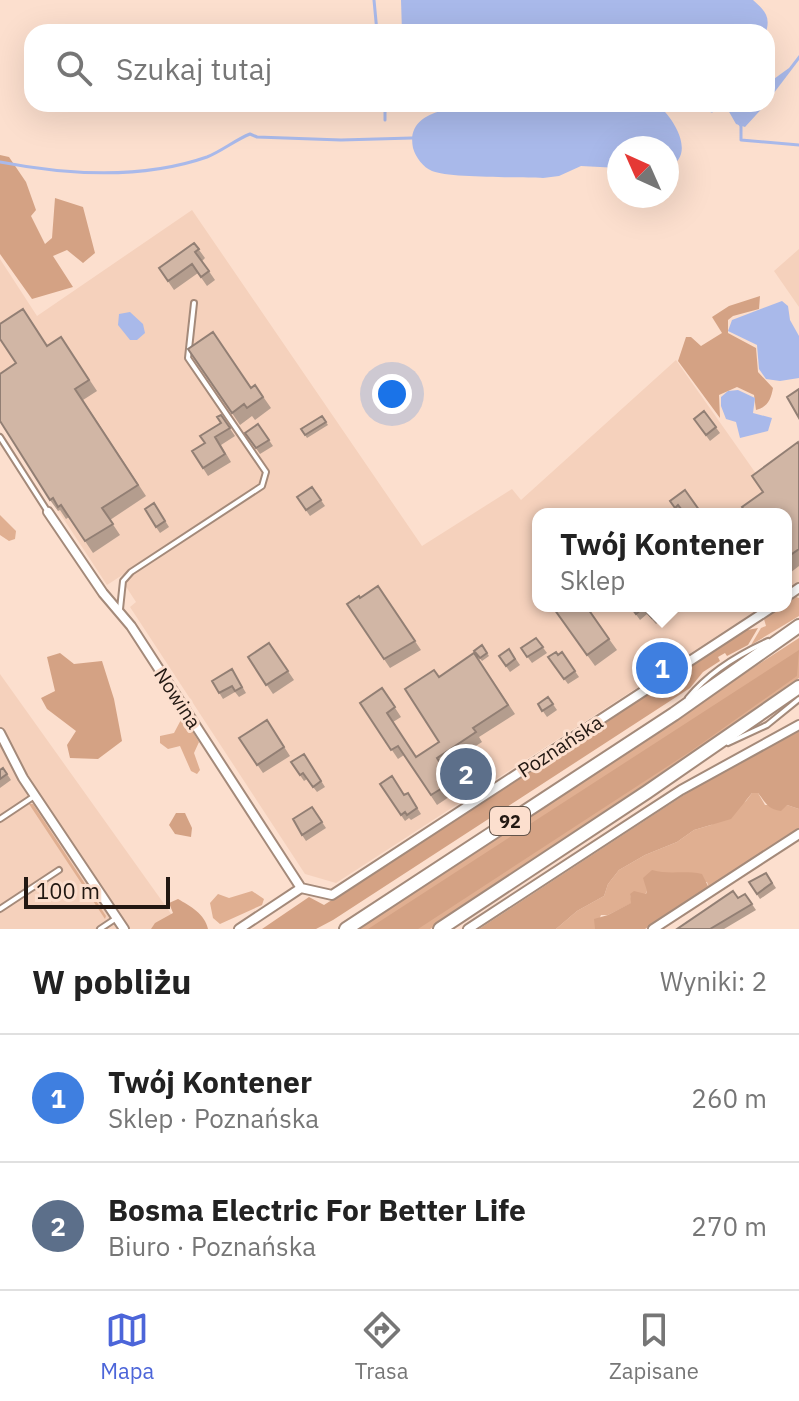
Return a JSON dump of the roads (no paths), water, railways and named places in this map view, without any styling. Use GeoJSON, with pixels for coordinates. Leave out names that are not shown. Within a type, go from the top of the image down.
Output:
{"type":"FeatureCollection","features":[{"type":"Feature","properties":{"kind":"main road","name":"Poznańska"},"geometry":{"type":"LineString","coordinates":[[346,929],[674,714],[795,628]]}},
{"type":"Feature","properties":{"kind":"main road","name":"92"},"geometry":{"type":"LineString","coordinates":[[440,929],[799,687]]}},
{"type":"Feature","properties":{"kind":"street","name":"Nowina"},"geometry":{"type":"LineString","coordinates":[[48,512],[103,593],[131,626],[301,888]]}},
{"type":"Feature","properties":{"kind":"street","name":"Poznańska"},"geometry":{"type":"LineString","coordinates":[[301,888],[332,895],[765,612]]}},
{"type":"Feature","properties":{"kind":"street"},"geometry":{"type":"LineString","coordinates":[[468,929],[681,790],[799,725]]}},
{"type":"Feature","properties":{"kind":"street"},"geometry":{"type":"LineString","coordinates":[[0,733],[35,796],[124,929]]}},
{"type":"Feature","properties":{"kind":"street"},"geometry":{"type":"LineString","coordinates":[[653,929],[799,834]]}},
{"type":"Feature","properties":{"kind":"street"},"geometry":{"type":"LineString","coordinates":[[239,929],[301,888]]}},
{"type":"Feature","properties":{"kind":"lane"},"geometry":{"type":"LineString","coordinates":[[120,613],[123,581],[131,572],[262,486],[266,479],[266,472],[188,358],[194,303]]}},
{"type":"Feature","properties":{"kind":"lane"},"geometry":{"type":"LineString","coordinates":[[0,437],[48,512]]}},
{"type":"Feature","properties":{"kind":"lane"},"geometry":{"type":"LineString","coordinates":[[708,751],[767,725],[799,699]]}},
{"type":"Feature","properties":{"kind":"lane"},"geometry":{"type":"LineString","coordinates":[[461,775],[477,801]]}},
{"type":"Feature","properties":{"kind":"lane"},"geometry":{"type":"LineString","coordinates":[[0,819],[35,796]]}},
{"type":"Feature","properties":{"kind":"lane"},"geometry":{"type":"LineString","coordinates":[[0,909],[59,870]]}},
{"type":"Feature","properties":{"kind":"lane"},"geometry":{"type":"LineString","coordinates":[[100,929],[117,918]]}},
{"type":"Feature","properties":{"kind":"water"},"geometry":{"type":"Polygon","coordinates":[[[401,0],[753,0],[766,14],[768,22],[768,24],[402,24],[401,0]]]}},
{"type":"Feature","properties":{"kind":"water"},"geometry":{"type":"Polygon","coordinates":[[[799,55],[799,60],[775,92],[775,78],[789,68],[799,55]]]}},
{"type":"Feature","properties":{"kind":"water"},"geometry":{"type":"Polygon","coordinates":[[[439,112],[665,112],[676,128],[680,137],[682,146],[679,158],[679,136],[607,136],[607,167],[581,166],[559,176],[543,178],[469,176],[441,173],[423,165],[413,148],[413,134],[419,123],[439,112]]]}},
{"type":"Feature","properties":{"kind":"water"},"geometry":{"type":"Polygon","coordinates":[[[729,112],[759,112],[745,127],[736,124],[729,112]]]}},
{"type":"Feature","properties":{"kind":"water"},"geometry":{"type":"Polygon","coordinates":[[[782,301],[788,306],[790,320],[799,336],[799,378],[780,381],[766,379],[759,369],[757,345],[728,331],[732,320],[782,301]]]}},
{"type":"Feature","properties":{"kind":"water"},"geometry":{"type":"Polygon","coordinates":[[[130,312],[143,324],[145,333],[137,340],[130,340],[118,325],[119,314],[130,312]]]}},
{"type":"Feature","properties":{"kind":"water"},"geometry":{"type":"Polygon","coordinates":[[[738,390],[755,398],[753,413],[772,418],[768,431],[740,438],[736,422],[726,419],[721,397],[728,391],[738,390]]]}},
{"type":"Feature","properties":{"kind":"waterway"},"geometry":{"type":"LineString","coordinates":[[374,0],[376,24]]}},
{"type":"Feature","properties":{"kind":"waterway"},"geometry":{"type":"LineString","coordinates":[[385,112],[385,120]]}},
{"type":"Feature","properties":{"kind":"waterway"},"geometry":{"type":"LineString","coordinates":[[739,123],[741,140],[799,145]]}},
{"type":"Feature","properties":{"kind":"waterway"},"geometry":{"type":"LineString","coordinates":[[0,162],[51,170],[130,172],[207,157],[250,134],[257,137],[341,140],[412,138]]}},
{"type":"Feature","properties":{"kind":"place","name":"Twój Kontener"},"geometry":{"type":"Point","coordinates":[662,668]}},
{"type":"Feature","properties":{"kind":"place","name":"Bosma Electric For Better Life"},"geometry":{"type":"Point","coordinates":[466,774]}}]}
